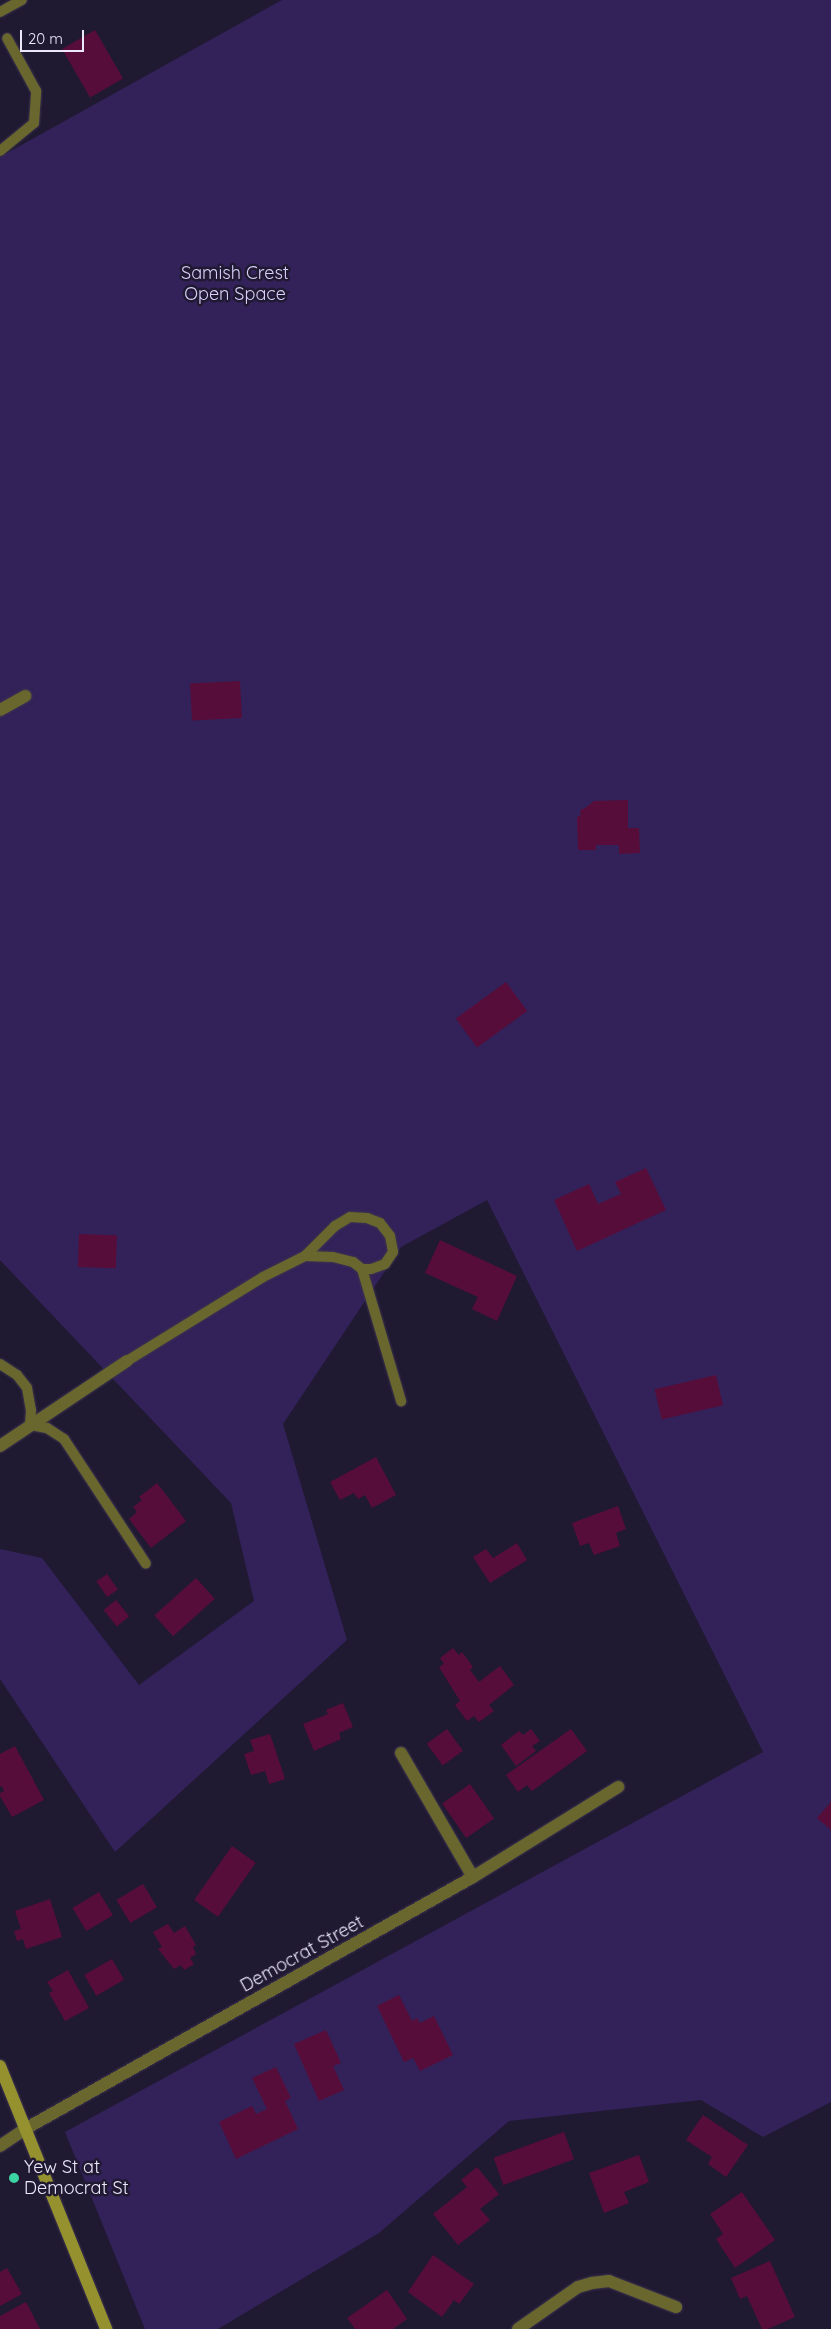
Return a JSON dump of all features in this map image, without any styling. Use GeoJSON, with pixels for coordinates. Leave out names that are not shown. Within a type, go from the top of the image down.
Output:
{"type":"FeatureCollection","features":[{"type":"Feature","properties":{"kind":"street"},"geometry":{"type":"LineString","coordinates":[[0,710],[25,696]]}},
{"type":"Feature","properties":{"kind":"street"},"geometry":{"type":"LineString","coordinates":[[0,1446],[127,1361]]}},
{"type":"Feature","properties":{"kind":"street"},"geometry":{"type":"LineString","coordinates":[[401,1753],[473,1877]]}},
{"type":"Feature","properties":{"kind":"street","name":"Democrat Street"},"geometry":{"type":"LineString","coordinates":[[0,2146],[25,2129],[473,1877],[618,1787]]}},
{"type":"Feature","properties":{"kind":"street"},"geometry":{"type":"LineString","coordinates":[[0,2066],[106,2329]]}},
{"type":"Feature","properties":{"kind":"street"},"geometry":{"type":"LineString","coordinates":[[518,2329],[578,2287],[592,2283],[609,2281],[676,2307]]}},
{"type":"Feature","properties":{"kind":"lane"},"geometry":{"type":"LineString","coordinates":[[0,12],[22,0]]}},
{"type":"Feature","properties":{"kind":"lane"},"geometry":{"type":"LineString","coordinates":[[0,151],[34,123],[36,91],[7,38]]}},
{"type":"Feature","properties":{"kind":"lane"},"geometry":{"type":"LineString","coordinates":[[127,1361],[263,1277],[305,1256],[334,1226],[350,1217],[367,1218],[380,1223],[390,1236],[393,1252],[385,1264],[371,1270],[362,1269],[352,1262],[332,1257],[305,1256]]}},
{"type":"Feature","properties":{"kind":"lane"},"geometry":{"type":"LineString","coordinates":[[362,1269],[401,1401]]}},
{"type":"Feature","properties":{"kind":"lane"},"geometry":{"type":"LineString","coordinates":[[0,1364],[17,1375],[27,1388],[31,1410],[30,1425],[47,1428],[64,1439],[146,1564]]}},
{"type":"Feature","properties":{"kind":"green space","name":"Samish Crest Open Space"},"geometry":{"type":"Polygon","coordinates":[[[282,0],[831,0],[831,2102],[763,2137],[701,2100],[509,2121],[379,2233],[218,2329],[145,2329],[65,2132],[763,1752],[487,1200],[401,1247],[283,1424],[347,1640],[115,1852],[0,1679],[0,1549],[42,1558],[139,1685],[254,1601],[231,1503],[0,1260],[0,157],[282,0]]]}},
{"type":"Feature","properties":{"kind":"building"},"geometry":{"type":"Polygon","coordinates":[[[95,30],[123,78],[90,97],[62,49],[95,30]]]}},
{"type":"Feature","properties":{"kind":"building"},"geometry":{"type":"Polygon","coordinates":[[[240,681],[242,718],[192,721],[190,684],[240,681]]]}},
{"type":"Feature","properties":{"kind":"building"},"geometry":{"type":"Polygon","coordinates":[[[628,800],[628,828],[639,828],[640,853],[619,854],[619,845],[596,845],[596,850],[578,850],[577,817],[580,816],[581,809],[584,809],[594,801],[628,800]]]}},
{"type":"Feature","properties":{"kind":"building"},"geometry":{"type":"Polygon","coordinates":[[[506,982],[527,1011],[477,1048],[456,1018],[506,982]]]}},
{"type":"Feature","properties":{"kind":"building"},"geometry":{"type":"Polygon","coordinates":[[[646,1168],[666,1210],[577,1251],[554,1200],[589,1184],[598,1204],[621,1194],[615,1182],[646,1168]]]}},
{"type":"Feature","properties":{"kind":"building"},"geometry":{"type":"Polygon","coordinates":[[[79,1234],[117,1235],[116,1268],[78,1267],[79,1234]]]}},
{"type":"Feature","properties":{"kind":"building"},"geometry":{"type":"Polygon","coordinates":[[[440,1240],[517,1276],[497,1321],[472,1309],[478,1297],[425,1273],[440,1240]]]}},
{"type":"Feature","properties":{"kind":"building"},"geometry":{"type":"Polygon","coordinates":[[[716,1375],[723,1405],[662,1419],[655,1389],[716,1375]]]}},
{"type":"Feature","properties":{"kind":"building"},"geometry":{"type":"Polygon","coordinates":[[[376,1457],[396,1495],[372,1508],[365,1495],[358,1499],[354,1493],[340,1500],[330,1482],[376,1457]]]}},
{"type":"Feature","properties":{"kind":"building"},"geometry":{"type":"Polygon","coordinates":[[[157,1483],[186,1521],[151,1548],[129,1519],[137,1512],[133,1507],[142,1500],[139,1497],[157,1483]]]}},
{"type":"Feature","properties":{"kind":"building"},"geometry":{"type":"Polygon","coordinates":[[[618,1506],[626,1529],[616,1533],[620,1546],[594,1555],[589,1543],[580,1546],[572,1523],[618,1506]]]}},
{"type":"Feature","properties":{"kind":"building"},"geometry":{"type":"Polygon","coordinates":[[[517,1543],[527,1560],[490,1583],[473,1557],[486,1549],[493,1558],[517,1543]]]}},
{"type":"Feature","properties":{"kind":"building"},"geometry":{"type":"Polygon","coordinates":[[[107,1574],[118,1590],[107,1597],[96,1581],[107,1574]]]}},
{"type":"Feature","properties":{"kind":"building"},"geometry":{"type":"Polygon","coordinates":[[[196,1578],[215,1599],[173,1636],[154,1615],[196,1578]]]}},
{"type":"Feature","properties":{"kind":"building"},"geometry":{"type":"Polygon","coordinates":[[[116,1600],[129,1616],[117,1626],[104,1610],[116,1600]]]}},
{"type":"Feature","properties":{"kind":"building"},"geometry":{"type":"Polygon","coordinates":[[[453,1648],[459,1655],[462,1652],[473,1667],[470,1670],[479,1682],[500,1666],[514,1685],[489,1705],[494,1711],[479,1722],[474,1716],[467,1721],[455,1705],[460,1701],[439,1667],[444,1664],[440,1658],[453,1648]]]}},
{"type":"Feature","properties":{"kind":"building"},"geometry":{"type":"Polygon","coordinates":[[[343,1703],[353,1727],[339,1733],[341,1739],[314,1751],[303,1724],[328,1714],[326,1710],[343,1703]]]}},
{"type":"Feature","properties":{"kind":"building"},"geometry":{"type":"Polygon","coordinates":[[[447,1729],[463,1751],[443,1766],[427,1744],[447,1729]]]}},
{"type":"Feature","properties":{"kind":"building"},"geometry":{"type":"Polygon","coordinates":[[[531,1729],[540,1741],[532,1746],[536,1751],[516,1766],[501,1745],[519,1731],[523,1735],[531,1729]]]}},
{"type":"Feature","properties":{"kind":"building"},"geometry":{"type":"Polygon","coordinates":[[[571,1729],[587,1751],[532,1791],[527,1785],[518,1792],[506,1775],[571,1729]]]}},
{"type":"Feature","properties":{"kind":"building"},"geometry":{"type":"Polygon","coordinates":[[[270,1734],[285,1779],[269,1784],[265,1771],[251,1775],[244,1754],[254,1751],[250,1740],[270,1734]]]}},
{"type":"Feature","properties":{"kind":"building"},"geometry":{"type":"Polygon","coordinates":[[[15,1746],[44,1800],[12,1817],[0,1796],[0,1793],[4,1791],[2,1786],[0,1787],[0,1754],[15,1746]]]}},
{"type":"Feature","properties":{"kind":"building"},"geometry":{"type":"Polygon","coordinates":[[[470,1784],[494,1818],[466,1838],[442,1804],[470,1784]]]}},
{"type":"Feature","properties":{"kind":"building"},"geometry":{"type":"Polygon","coordinates":[[[831,1802],[831,1830],[817,1818],[831,1802]]]}},
{"type":"Feature","properties":{"kind":"building"},"geometry":{"type":"Polygon","coordinates":[[[232,1846],[256,1863],[218,1917],[194,1900],[232,1846]]]}},
{"type":"Feature","properties":{"kind":"building"},"geometry":{"type":"Polygon","coordinates":[[[143,1884],[157,1907],[130,1923],[116,1900],[143,1884]]]}},
{"type":"Feature","properties":{"kind":"building"},"geometry":{"type":"Polygon","coordinates":[[[99,1892],[113,1915],[86,1931],[72,1908],[99,1892]]]}},
{"type":"Feature","properties":{"kind":"building"},"geometry":{"type":"Polygon","coordinates":[[[50,1899],[62,1937],[26,1949],[23,1939],[17,1941],[14,1931],[21,1929],[15,1911],[50,1899]]]}},
{"type":"Feature","properties":{"kind":"building"},"geometry":{"type":"Polygon","coordinates":[[[168,1924],[174,1933],[185,1926],[196,1945],[193,1947],[196,1954],[190,1958],[194,1964],[184,1970],[181,1965],[174,1969],[158,1949],[162,1947],[153,1932],[168,1924]]]}},
{"type":"Feature","properties":{"kind":"building"},"geometry":{"type":"Polygon","coordinates":[[[112,1959],[124,1980],[96,1996],[84,1975],[112,1959]]]}},
{"type":"Feature","properties":{"kind":"building"},"geometry":{"type":"Polygon","coordinates":[[[68,1970],[89,2008],[65,2021],[49,1993],[53,1991],[47,1982],[68,1970]]]}},
{"type":"Feature","properties":{"kind":"building"},"geometry":{"type":"Polygon","coordinates":[[[399,1995],[412,2021],[417,2018],[420,2023],[434,2016],[453,2055],[420,2071],[413,2058],[404,2062],[377,2006],[399,1995]]]}},
{"type":"Feature","properties":{"kind":"building"},"geometry":{"type":"Polygon","coordinates":[[[326,2030],[341,2063],[333,2066],[344,2090],[319,2101],[294,2044],[326,2030]]]}},
{"type":"Feature","properties":{"kind":"building"},"geometry":{"type":"Polygon","coordinates":[[[276,2067],[291,2098],[285,2101],[298,2129],[236,2159],[219,2122],[252,2106],[256,2114],[267,2109],[252,2078],[276,2067]]]}},
{"type":"Feature","properties":{"kind":"building"},"geometry":{"type":"Polygon","coordinates":[[[703,2115],[748,2145],[726,2177],[708,2164],[712,2157],[686,2140],[703,2115]]]}},
{"type":"Feature","properties":{"kind":"building"},"geometry":{"type":"Polygon","coordinates":[[[564,2132],[574,2159],[503,2185],[494,2158],[564,2132]]]}},
{"type":"Feature","properties":{"kind":"building"},"geometry":{"type":"Polygon","coordinates":[[[639,2155],[649,2182],[624,2192],[629,2203],[604,2213],[589,2173],[639,2155]]]}},
{"type":"Feature","properties":{"kind":"building"},"geometry":{"type":"Polygon","coordinates":[[[477,2167],[499,2194],[480,2209],[490,2220],[458,2245],[433,2214],[467,2187],[461,2180],[477,2167]]]}},
{"type":"Feature","properties":{"kind":"building"},"geometry":{"type":"Polygon","coordinates":[[[742,2192],[775,2240],[735,2268],[716,2239],[723,2234],[710,2214],[742,2192]]]}},
{"type":"Feature","properties":{"kind":"building"},"geometry":{"type":"Polygon","coordinates":[[[433,2255],[474,2284],[459,2304],[454,2300],[442,2317],[408,2292],[433,2255]]]}},
{"type":"Feature","properties":{"kind":"building"},"geometry":{"type":"Polygon","coordinates":[[[770,2261],[795,2317],[768,2329],[762,2329],[747,2296],[740,2299],[731,2278],[770,2261]]]}},
{"type":"Feature","properties":{"kind":"building"},"geometry":{"type":"Polygon","coordinates":[[[7,2268],[22,2294],[0,2306],[0,2272],[7,2268]]]}},
{"type":"Feature","properties":{"kind":"building"},"geometry":{"type":"Polygon","coordinates":[[[387,2290],[407,2319],[393,2329],[355,2329],[347,2318],[387,2290]]]}},
{"type":"Feature","properties":{"kind":"building"},"geometry":{"type":"Polygon","coordinates":[[[26,2302],[40,2329],[0,2329],[0,2316],[26,2302]]]}},
{"type":"Feature","properties":{"kind":"place","name":"Yew St at Democrat St"},"geometry":{"type":"Point","coordinates":[14,2178]}}]}
